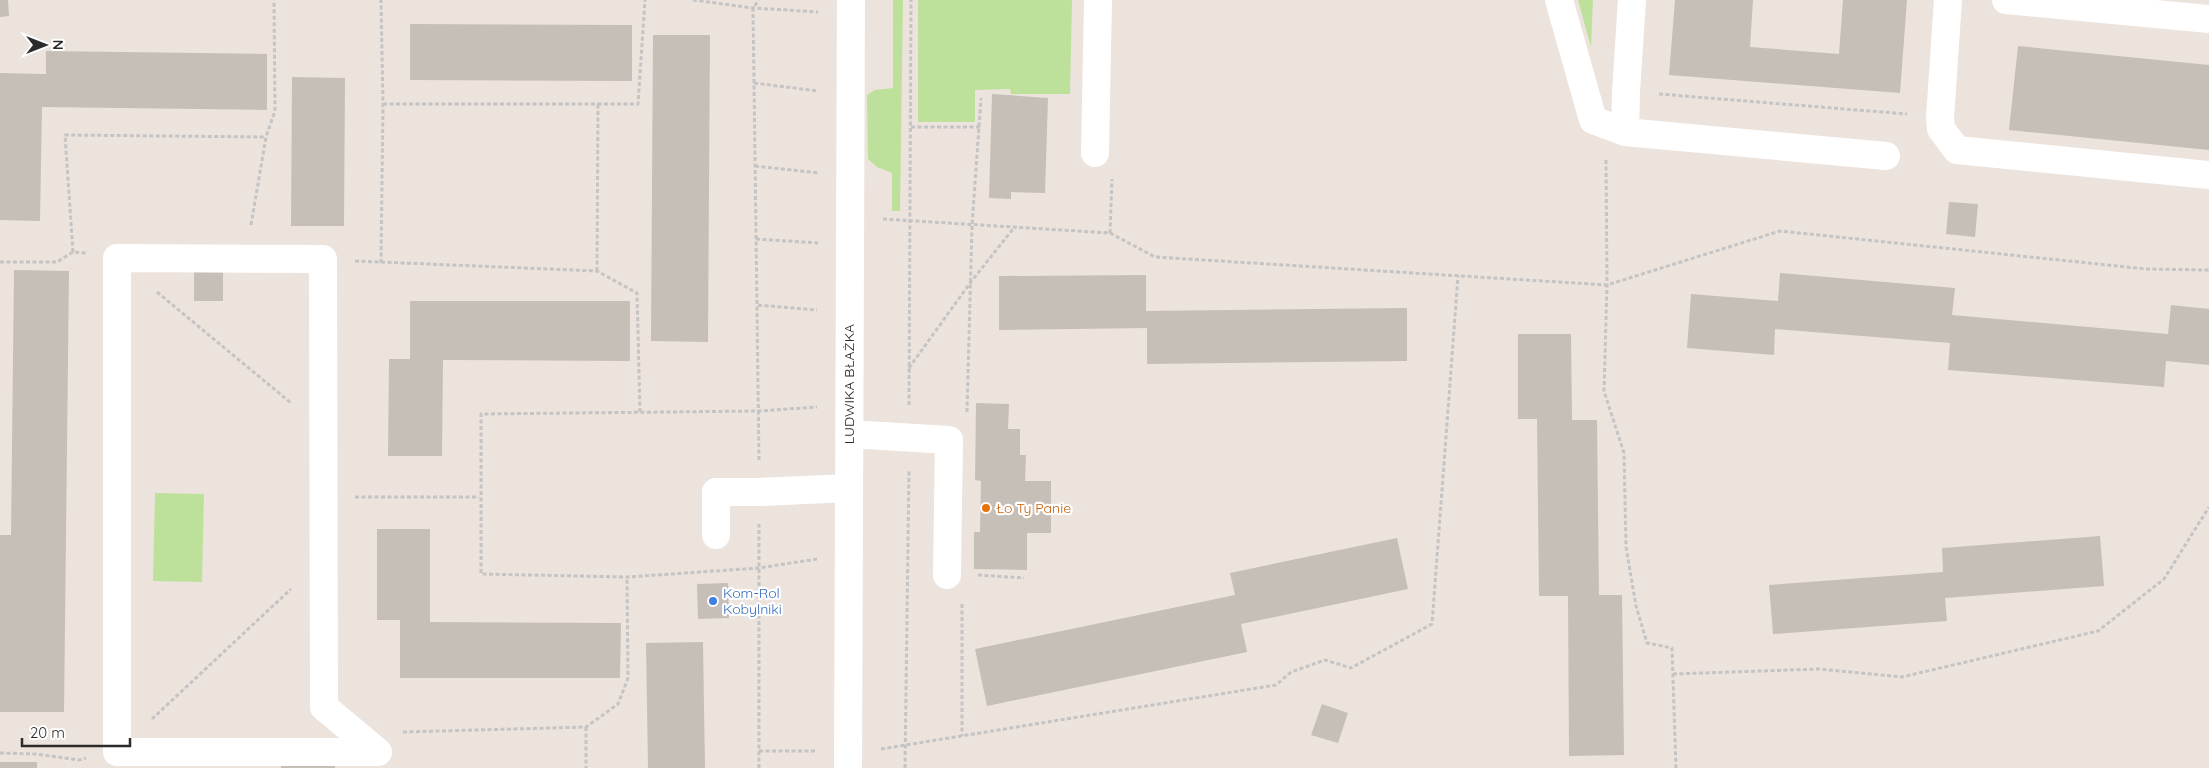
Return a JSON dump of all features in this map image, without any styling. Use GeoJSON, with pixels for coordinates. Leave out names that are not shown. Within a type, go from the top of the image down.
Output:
{"type":"FeatureCollection","features":[{"type":"Feature","properties":{"kind":"street"},"geometry":{"type":"LineString","coordinates":[[1095,153],[1098,0]]}},
{"type":"Feature","properties":{"kind":"street"},"geometry":{"type":"LineString","coordinates":[[1559,0],[1592,120],[1625,132],[1886,156]]}},
{"type":"Feature","properties":{"kind":"street"},"geometry":{"type":"LineString","coordinates":[[1625,132],[1632,0]]}},
{"type":"Feature","properties":{"kind":"street"},"geometry":{"type":"LineString","coordinates":[[1948,0],[1940,118],[1941,130],[1957,150],[2209,175]]}},
{"type":"Feature","properties":{"kind":"street"},"geometry":{"type":"LineString","coordinates":[[2006,0],[2209,19]]}},
{"type":"Feature","properties":{"kind":"street","name":"LUDWIKA BŁAŻKA"},"geometry":{"type":"LineString","coordinates":[[848,759],[851,7]]}},
{"type":"Feature","properties":{"kind":"street"},"geometry":{"type":"LineString","coordinates":[[117,258],[323,259],[324,707],[378,760],[117,752],[117,258]]}},
{"type":"Feature","properties":{"kind":"street"},"geometry":{"type":"LineString","coordinates":[[849,434],[909,436],[949,440],[947,575]]}},
{"type":"Feature","properties":{"kind":"street"},"geometry":{"type":"LineString","coordinates":[[716,535],[716,492],[849,488]]}},
{"type":"Feature","properties":{"kind":"path"},"geometry":{"type":"LineString","coordinates":[[245,258],[266,137],[274,111],[274,0]]}},
{"type":"Feature","properties":{"kind":"path"},"geometry":{"type":"LineString","coordinates":[[380,263],[383,104],[381,0]]}},
{"type":"Feature","properties":{"kind":"path"},"geometry":{"type":"LineString","coordinates":[[383,104],[638,104],[645,0]]}},
{"type":"Feature","properties":{"kind":"path"},"geometry":{"type":"LineString","coordinates":[[694,0],[753,8],[851,7]]}},
{"type":"Feature","properties":{"kind":"path"},"geometry":{"type":"LineString","coordinates":[[759,768],[759,411],[753,8],[760,0]]}},
{"type":"Feature","properties":{"kind":"path"},"geometry":{"type":"LineString","coordinates":[[906,768],[911,0]]}},
{"type":"Feature","properties":{"kind":"path"},"geometry":{"type":"LineString","coordinates":[[754,83],[850,94]]}},
{"type":"Feature","properties":{"kind":"path"},"geometry":{"type":"LineString","coordinates":[[1626,92],[1909,114]]}},
{"type":"Feature","properties":{"kind":"path"},"geometry":{"type":"LineString","coordinates":[[597,271],[598,104]]}},
{"type":"Feature","properties":{"kind":"path"},"geometry":{"type":"LineString","coordinates":[[911,127],[980,127]]}},
{"type":"Feature","properties":{"kind":"path"},"geometry":{"type":"LineString","coordinates":[[73,252],[65,135],[266,137]]}},
{"type":"Feature","properties":{"kind":"path"},"geometry":{"type":"LineString","coordinates":[[1095,153],[1112,153],[1110,233]]}},
{"type":"Feature","properties":{"kind":"path"},"geometry":{"type":"LineString","coordinates":[[755,166],[850,176]]}},
{"type":"Feature","properties":{"kind":"path"},"geometry":{"type":"LineString","coordinates":[[1606,171],[1608,285],[1604,391],[1624,453],[1626,547],[1636,606],[1647,643],[1672,648],[1676,768]]}},
{"type":"Feature","properties":{"kind":"path"},"geometry":{"type":"LineString","coordinates":[[850,216],[1110,233],[1155,257],[1608,285],[1780,231],[2146,269],[2209,270]]}},
{"type":"Feature","properties":{"kind":"path"},"geometry":{"type":"LineString","coordinates":[[909,368],[970,283],[1014,228]]}},
{"type":"Feature","properties":{"kind":"path"},"geometry":{"type":"LineString","coordinates":[[756,239],[849,246]]}},
{"type":"Feature","properties":{"kind":"path"},"geometry":{"type":"LineString","coordinates":[[0,262],[56,262],[73,252],[117,258]]}},
{"type":"Feature","properties":{"kind":"path"},"geometry":{"type":"LineString","coordinates":[[323,259],[380,263],[597,271],[637,294],[640,412]]}},
{"type":"Feature","properties":{"kind":"path"},"geometry":{"type":"LineString","coordinates":[[759,751],[848,759],[865,751],[1276,685],[1291,672],[1325,660],[1351,668],[1432,624],[1458,276]]}},
{"type":"Feature","properties":{"kind":"path"},"geometry":{"type":"LineString","coordinates":[[155,290],[323,430]]}},
{"type":"Feature","properties":{"kind":"path"},"geometry":{"type":"LineString","coordinates":[[758,305],[849,313]]}},
{"type":"Feature","properties":{"kind":"path"},"geometry":{"type":"LineString","coordinates":[[848,554],[759,568],[626,577],[481,574],[479,497],[481,414],[759,411],[849,405]]}},
{"type":"Feature","properties":{"kind":"path"},"geometry":{"type":"LineString","coordinates":[[323,498],[479,497]]}},
{"type":"Feature","properties":{"kind":"path"},"geometry":{"type":"LineString","coordinates":[[1673,674],[1820,669],[1902,677],[2098,631],[2164,579],[2209,507]]}},
{"type":"Feature","properties":{"kind":"path"},"geometry":{"type":"LineString","coordinates":[[0,753],[36,754],[79,760],[117,752],[323,558]]}},
{"type":"Feature","properties":{"kind":"path"},"geometry":{"type":"LineString","coordinates":[[378,760],[386,732],[586,727],[618,704],[628,678],[626,577]]}},
{"type":"Feature","properties":{"kind":"path"},"geometry":{"type":"LineString","coordinates":[[586,727],[586,768]]}},
{"type":"Feature","properties":{"kind":"green space"},"geometry":{"type":"Polygon","coordinates":[[[893,0],[903,0],[900,211],[892,211],[892,173],[877,167],[868,159],[867,95],[875,90],[893,88],[893,0]]]}},
{"type":"Feature","properties":{"kind":"green space"},"geometry":{"type":"Polygon","coordinates":[[[918,0],[1072,0],[1070,94],[1011,94],[1010,89],[975,90],[975,122],[918,122],[918,0]]]}},
{"type":"Feature","properties":{"kind":"green space"},"geometry":{"type":"Polygon","coordinates":[[[1578,0],[1593,0],[1591,47],[1578,0]]]}},
{"type":"Feature","properties":{"kind":"green space"},"geometry":{"type":"Polygon","coordinates":[[[155,493],[204,494],[202,582],[153,581],[155,493]]]}},
{"type":"Feature","properties":{"kind":"building"},"geometry":{"type":"Polygon","coordinates":[[[0,0],[8,0],[9,16],[0,17],[0,0]]]}},
{"type":"Feature","properties":{"kind":"building"},"geometry":{"type":"Polygon","coordinates":[[[1675,0],[1753,0],[1750,47],[1839,54],[1843,0],[1907,0],[1900,93],[1669,75],[1675,0]]]}},
{"type":"Feature","properties":{"kind":"building"},"geometry":{"type":"Polygon","coordinates":[[[410,24],[632,25],[632,81],[410,80],[410,24]]]}},
{"type":"Feature","properties":{"kind":"building"},"geometry":{"type":"Polygon","coordinates":[[[653,35],[710,35],[708,342],[651,341],[653,35]]]}},
{"type":"Feature","properties":{"kind":"building"},"geometry":{"type":"Polygon","coordinates":[[[2018,46],[2209,65],[2209,150],[2009,130],[2018,46]]]}},
{"type":"Feature","properties":{"kind":"building"},"geometry":{"type":"Polygon","coordinates":[[[46,51],[267,54],[267,110],[42,107],[40,221],[0,220],[0,73],[46,74],[46,51]]]}},
{"type":"Feature","properties":{"kind":"building"},"geometry":{"type":"Polygon","coordinates":[[[292,77],[345,78],[344,226],[291,226],[292,77]]]}},
{"type":"Feature","properties":{"kind":"building"},"geometry":{"type":"Polygon","coordinates":[[[992,94],[1048,98],[1045,193],[1011,192],[1011,199],[989,198],[992,94]]]}},
{"type":"Feature","properties":{"kind":"building"},"geometry":{"type":"Polygon","coordinates":[[[1949,202],[1978,204],[1975,237],[1946,234],[1949,202]]]}},
{"type":"Feature","properties":{"kind":"building"},"geometry":{"type":"Polygon","coordinates":[[[194,269],[223,269],[223,301],[194,301],[194,269]]]}},
{"type":"Feature","properties":{"kind":"building"},"geometry":{"type":"Polygon","coordinates":[[[14,270],[69,271],[64,712],[0,712],[0,535],[11,535],[14,270]]]}},
{"type":"Feature","properties":{"kind":"building"},"geometry":{"type":"Polygon","coordinates":[[[1780,273],[1955,288],[1952,315],[2168,334],[2171,305],[2209,309],[2209,365],[2166,361],[2164,387],[1948,370],[1950,343],[1775,329],[1774,355],[1687,348],[1691,294],[1778,301],[1780,273]]]}},
{"type":"Feature","properties":{"kind":"building"},"geometry":{"type":"Polygon","coordinates":[[[1146,275],[1146,311],[1407,308],[1407,361],[1147,364],[1147,328],[999,330],[999,276],[1146,275]]]}},
{"type":"Feature","properties":{"kind":"building"},"geometry":{"type":"Polygon","coordinates":[[[410,301],[630,301],[630,361],[443,360],[442,456],[388,456],[389,359],[410,359],[410,301]]]}},
{"type":"Feature","properties":{"kind":"building"},"geometry":{"type":"Polygon","coordinates":[[[1518,334],[1571,334],[1572,420],[1597,420],[1599,595],[1622,595],[1624,755],[1569,756],[1568,596],[1539,596],[1537,419],[1518,419],[1518,334]]]}},
{"type":"Feature","properties":{"kind":"building"},"geometry":{"type":"Polygon","coordinates":[[[976,403],[1009,404],[1008,429],[1020,429],[1020,455],[1026,455],[1025,481],[1051,481],[1051,533],[1027,533],[1027,570],[974,569],[974,532],[980,532],[981,481],[975,480],[976,403]]]}},
{"type":"Feature","properties":{"kind":"building"},"geometry":{"type":"Polygon","coordinates":[[[377,529],[430,529],[430,622],[621,623],[620,678],[400,678],[400,620],[377,620],[377,529]]]}},
{"type":"Feature","properties":{"kind":"building"},"geometry":{"type":"Polygon","coordinates":[[[2100,536],[2104,586],[1945,598],[1947,621],[1773,634],[1769,585],[1943,572],[1942,548],[2100,536]]]}},
{"type":"Feature","properties":{"kind":"building"},"geometry":{"type":"Polygon","coordinates":[[[1397,538],[1408,589],[1241,624],[1247,652],[987,706],[975,649],[1235,595],[1230,573],[1397,538]]]}},
{"type":"Feature","properties":{"kind":"building","name":"Kom-Rol Kobylniki"},"geometry":{"type":"Polygon","coordinates":[[[728,583],[729,618],[698,619],[697,584],[728,583]]]}},
{"type":"Feature","properties":{"kind":"building"},"geometry":{"type":"Polygon","coordinates":[[[703,642],[705,768],[648,768],[646,643],[703,642]]]}},
{"type":"Feature","properties":{"kind":"building"},"geometry":{"type":"Polygon","coordinates":[[[1322,704],[1348,713],[1338,743],[1311,735],[1322,704]]]}},
{"type":"Feature","properties":{"kind":"building"},"geometry":{"type":"Polygon","coordinates":[[[0,762],[37,762],[37,768],[0,768],[0,762]]]}},
{"type":"Feature","properties":{"kind":"building"},"geometry":{"type":"Polygon","coordinates":[[[281,764],[335,764],[335,768],[281,768],[281,764]]]}},
{"type":"Feature","properties":{"kind":"place","name":"Ło Ty Panie"},"geometry":{"type":"Point","coordinates":[986,508]}},
{"type":"Feature","properties":{"kind":"place","name":"Kom-Rol Kobylniki"},"geometry":{"type":"Point","coordinates":[713,601]}}]}
